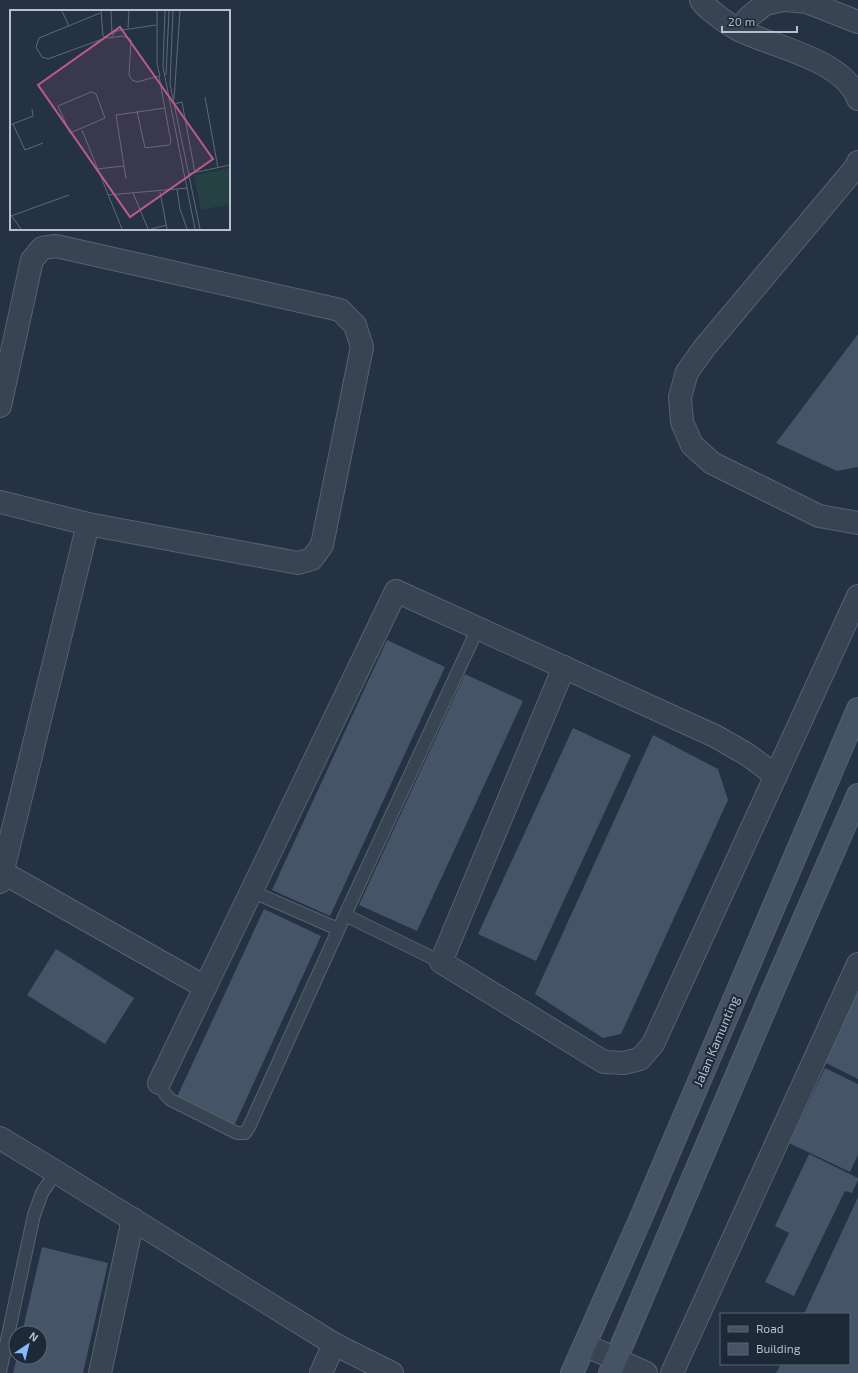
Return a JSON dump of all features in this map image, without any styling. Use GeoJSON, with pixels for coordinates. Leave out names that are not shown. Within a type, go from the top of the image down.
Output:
{"type":"FeatureCollection","features":[{"type":"Feature","properties":{"kind":"main road","name":"Jalan Kamunting"},"geometry":{"type":"LineString","coordinates":[[572,1373],[640,1220],[858,709]]}},
{"type":"Feature","properties":{"kind":"main road"},"geometry":{"type":"LineString","coordinates":[[613,1366],[772,990],[857,799]]}},
{"type":"Feature","properties":{"kind":"street"},"geometry":{"type":"LineString","coordinates":[[786,0],[807,2],[858,22]]}},
{"type":"Feature","properties":{"kind":"street"},"geometry":{"type":"LineString","coordinates":[[699,1],[720,18],[739,30],[808,57],[838,73],[856,92],[858,99]]}},
{"type":"Feature","properties":{"kind":"street"},"geometry":{"type":"LineString","coordinates":[[739,30],[750,17],[771,1]]}},
{"type":"Feature","properties":{"kind":"street"},"geometry":{"type":"LineString","coordinates":[[858,162],[856,167],[705,347],[687,372],[680,397],[682,422],[692,445],[712,463],[819,516],[858,523]]}},
{"type":"Feature","properties":{"kind":"street"},"geometry":{"type":"LineString","coordinates":[[0,406],[32,260],[42,248],[56,246],[340,310],[355,324],[362,347],[322,545],[312,559],[298,563],[88,524],[0,502]]}},
{"type":"Feature","properties":{"kind":"street"},"geometry":{"type":"LineString","coordinates":[[88,524],[1,877],[205,987]]}},
{"type":"Feature","properties":{"kind":"street"},"geometry":{"type":"LineString","coordinates":[[159,1083],[396,591],[715,736],[748,755],[776,776]]}},
{"type":"Feature","properties":{"kind":"street"},"geometry":{"type":"LineString","coordinates":[[564,667],[441,962],[604,1062],[624,1063],[640,1059],[653,1044],[858,596]]}},
{"type":"Feature","properties":{"kind":"street"},"geometry":{"type":"LineString","coordinates":[[672,1373],[858,964]]}},
{"type":"Feature","properties":{"kind":"street"},"geometry":{"type":"LineString","coordinates":[[0,1138],[334,1344],[392,1373]]}},
{"type":"Feature","properties":{"kind":"street"},"geometry":{"type":"LineString","coordinates":[[100,1373],[133,1219]]}},
{"type":"Feature","properties":{"kind":"street"},"geometry":{"type":"LineString","coordinates":[[321,1373],[334,1344]]}},
{"type":"Feature","properties":{"kind":"street"},"geometry":{"type":"LineString","coordinates":[[585,1345],[613,1366],[646,1373]]}},
{"type":"Feature","properties":{"kind":"lane"},"geometry":{"type":"LineString","coordinates":[[159,1083],[165,1094],[171,1100],[237,1133],[245,1133],[478,628]]}},
{"type":"Feature","properties":{"kind":"lane"},"geometry":{"type":"LineString","coordinates":[[251,891],[338,929]]}},
{"type":"Feature","properties":{"kind":"lane"},"geometry":{"type":"LineString","coordinates":[[345,915],[441,962]]}},
{"type":"Feature","properties":{"kind":"lane"},"geometry":{"type":"LineString","coordinates":[[0,1372],[34,1215],[42,1193],[56,1172]]}},
{"type":"Feature","properties":{"kind":"building"},"geometry":{"type":"Polygon","coordinates":[[[858,334],[858,467],[837,471],[776,443],[858,334]]]}},
{"type":"Feature","properties":{"kind":"building"},"geometry":{"type":"Polygon","coordinates":[[[387,640],[445,667],[330,916],[272,890],[387,640]]]}},
{"type":"Feature","properties":{"kind":"building"},"geometry":{"type":"Polygon","coordinates":[[[465,674],[523,701],[417,931],[359,905],[465,674]]]}},
{"type":"Feature","properties":{"kind":"building"},"geometry":{"type":"Polygon","coordinates":[[[573,728],[631,755],[536,961],[478,934],[573,728]]]}},
{"type":"Feature","properties":{"kind":"building"},"geometry":{"type":"Polygon","coordinates":[[[653,735],[718,769],[728,800],[621,1034],[603,1038],[535,994],[653,735]]]}},
{"type":"Feature","properties":{"kind":"building"},"geometry":{"type":"Polygon","coordinates":[[[264,909],[321,936],[234,1126],[176,1099],[264,909]]]}},
{"type":"Feature","properties":{"kind":"building"},"geometry":{"type":"Polygon","coordinates":[[[56,949],[134,998],[105,1044],[27,995],[56,949]]]}},
{"type":"Feature","properties":{"kind":"building"},"geometry":{"type":"Polygon","coordinates":[[[858,980],[858,1079],[820,1060],[858,980]]]}},
{"type":"Feature","properties":{"kind":"building"},"geometry":{"type":"Polygon","coordinates":[[[825,1068],[858,1084],[858,1155],[850,1172],[789,1143],[825,1068]]]}},
{"type":"Feature","properties":{"kind":"building"},"geometry":{"type":"Polygon","coordinates":[[[809,1154],[858,1178],[858,1180],[852,1193],[845,1191],[794,1296],[765,1282],[789,1233],[775,1226],[809,1154]]]}},
{"type":"Feature","properties":{"kind":"building"},"geometry":{"type":"Polygon","coordinates":[[[858,1197],[858,1373],[776,1373],[780,1365],[850,1365],[850,1313],[804,1313],[858,1197]]]}},
{"type":"Feature","properties":{"kind":"building"},"geometry":{"type":"Polygon","coordinates":[[[42,1247],[108,1263],[83,1373],[13,1373],[15,1365],[48,1365],[48,1325],[24,1325],[42,1247]]]}}]}
